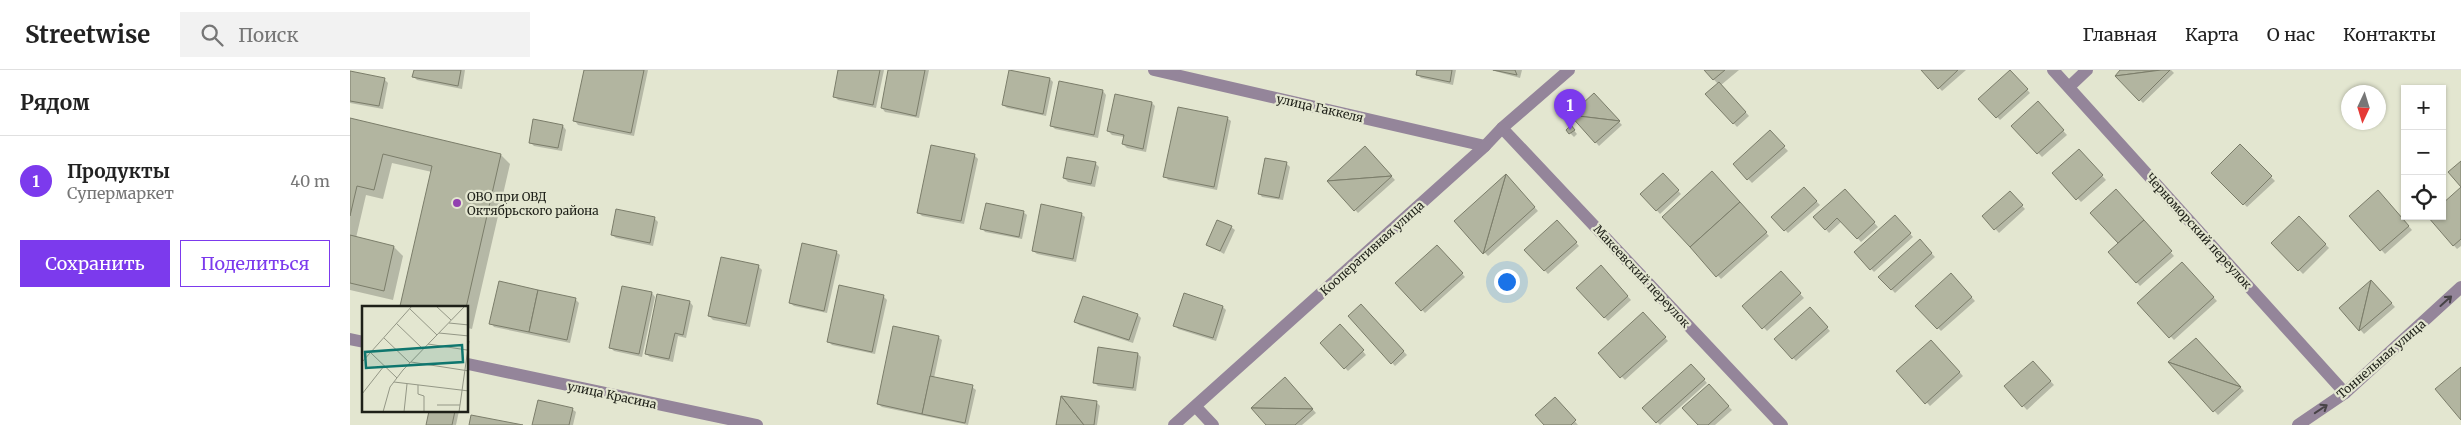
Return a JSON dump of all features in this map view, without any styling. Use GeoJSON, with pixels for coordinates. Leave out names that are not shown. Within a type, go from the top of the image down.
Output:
{"type":"FeatureCollection","features":[{"type":"Feature","properties":{"kind":"street","name":"улица Гаккеля"},"geometry":{"type":"LineString","coordinates":[[1154,70],[1485,146]]}},
{"type":"Feature","properties":{"kind":"street","name":"Кооперативная улица"},"geometry":{"type":"LineString","coordinates":[[1174,425],[1485,146],[1502,128],[1569,70]]}},
{"type":"Feature","properties":{"kind":"street","name":"Черноморский переулок"},"geometry":{"type":"LineString","coordinates":[[2053,70],[2345,393]]}},
{"type":"Feature","properties":{"kind":"street"},"geometry":{"type":"LineString","coordinates":[[2069,87],[2087,70]]}},
{"type":"Feature","properties":{"kind":"street","name":"Макеевский переулок"},"geometry":{"type":"LineString","coordinates":[[1502,128],[1782,425]]}},
{"type":"Feature","properties":{"kind":"street","name":"Тоннельная улица"},"geometry":{"type":"LineString","coordinates":[[2298,425],[2345,393],[2461,288]]}},
{"type":"Feature","properties":{"kind":"street","name":"улица Красина"},"geometry":{"type":"LineString","coordinates":[[469,364],[757,425]]}},
{"type":"Feature","properties":{"kind":"street"},"geometry":{"type":"LineString","coordinates":[[1196,407],[1213,425]]}},
{"type":"Feature","properties":{"kind":"building"},"geometry":{"type":"Polygon","coordinates":[[[414,70],[461,70],[458,86],[412,77],[414,70]]]}},
{"type":"Feature","properties":{"kind":"building"},"geometry":{"type":"Polygon","coordinates":[[[584,70],[644,70],[631,133],[573,121],[584,70]]]}},
{"type":"Feature","properties":{"kind":"building"},"geometry":{"type":"Polygon","coordinates":[[[838,70],[880,70],[873,105],[833,97],[838,70]]]}},
{"type":"Feature","properties":{"kind":"building"},"geometry":{"type":"Polygon","coordinates":[[[888,70],[925,70],[916,116],[881,108],[888,70]]]}},
{"type":"Feature","properties":{"kind":"building"},"geometry":{"type":"Polygon","coordinates":[[[1009,70],[1050,78],[1043,114],[1002,105],[1009,70]]]}},
{"type":"Feature","properties":{"kind":"building"},"geometry":{"type":"Polygon","coordinates":[[[1417,70],[1452,70],[1450,82],[1416,75],[1417,70]]]}},
{"type":"Feature","properties":{"kind":"building"},"geometry":{"type":"Polygon","coordinates":[[[1493,70],[1515,70],[1517,75],[1493,70]]]}},
{"type":"Feature","properties":{"kind":"building"},"geometry":{"type":"Polygon","coordinates":[[[1704,70],[1725,70],[1713,80],[1704,70]]]}},
{"type":"Feature","properties":{"kind":"building"},"geometry":{"type":"Polygon","coordinates":[[[1921,70],[1958,70],[1938,89],[1921,70]]]}},
{"type":"Feature","properties":{"kind":"building"},"geometry":{"type":"Polygon","coordinates":[[[2010,70],[2028,89],[1996,118],[1978,99],[2010,70]]]}},
{"type":"Feature","properties":{"kind":"building"},"geometry":{"type":"Polygon","coordinates":[[[2120,70],[2161,70],[2115,76],[2120,70]]]}},
{"type":"Feature","properties":{"kind":"building"},"geometry":{"type":"Polygon","coordinates":[[[2170,70],[2139,101],[2115,76],[2170,70]]]}},
{"type":"Feature","properties":{"kind":"building"},"geometry":{"type":"Polygon","coordinates":[[[350,71],[385,78],[379,106],[350,101],[350,71]]]}},
{"type":"Feature","properties":{"kind":"building"},"geometry":{"type":"Polygon","coordinates":[[[1059,81],[1103,90],[1094,135],[1050,126],[1059,81]]]}},
{"type":"Feature","properties":{"kind":"building"},"geometry":{"type":"Polygon","coordinates":[[[1719,82],[1746,112],[1733,124],[1705,94],[1719,82]]]}},
{"type":"Feature","properties":{"kind":"building"},"geometry":{"type":"Polygon","coordinates":[[[1594,93],[1620,121],[1570,115],[1594,93]]]}},
{"type":"Feature","properties":{"kind":"building"},"geometry":{"type":"Polygon","coordinates":[[[1115,94],[1152,102],[1143,149],[1122,144],[1124,135],[1107,131],[1115,94]]]}},
{"type":"Feature","properties":{"kind":"building"},"geometry":{"type":"Polygon","coordinates":[[[2038,101],[2064,130],[2037,154],[2011,126],[2038,101]]]}},
{"type":"Feature","properties":{"kind":"building"},"geometry":{"type":"Polygon","coordinates":[[[1178,107],[1228,117],[1214,187],[1163,177],[1178,107]]]}},
{"type":"Feature","properties":{"kind":"building"},"geometry":{"type":"Polygon","coordinates":[[[1570,115],[1620,121],[1595,143],[1570,115]]]}},
{"type":"Feature","properties":{"kind":"building","name":"ОВО при ОВД Октябрьского района"},"geometry":{"type":"Polygon","coordinates":[[[350,118],[501,154],[466,306],[400,306],[432,166],[383,154],[374,190],[357,186],[350,216],[350,118]]]}},
{"type":"Feature","properties":{"kind":"building"},"geometry":{"type":"Polygon","coordinates":[[[533,119],[563,125],[558,148],[529,143],[533,119]]]}},
{"type":"Feature","properties":{"kind":"building"},"geometry":{"type":"Polygon","coordinates":[[[1571,125],[1575,130],[1569,134],[1566,130],[1571,125]]]}},
{"type":"Feature","properties":{"kind":"building"},"geometry":{"type":"Polygon","coordinates":[[[1770,130],[1785,146],[1747,180],[1733,164],[1770,130]]]}},
{"type":"Feature","properties":{"kind":"building"},"geometry":{"type":"Polygon","coordinates":[[[2240,144],[2272,176],[2243,205],[2211,173],[2240,144]]]}},
{"type":"Feature","properties":{"kind":"building"},"geometry":{"type":"Polygon","coordinates":[[[931,145],[975,154],[961,221],[917,213],[931,145]]]}},
{"type":"Feature","properties":{"kind":"building"},"geometry":{"type":"Polygon","coordinates":[[[1365,146],[1392,176],[1327,181],[1365,146]]]}},
{"type":"Feature","properties":{"kind":"building"},"geometry":{"type":"Polygon","coordinates":[[[2079,149],[2103,175],[2076,200],[2052,173],[2079,149]]]}},
{"type":"Feature","properties":{"kind":"building"},"geometry":{"type":"Polygon","coordinates":[[[1067,157],[1096,162],[1091,184],[1063,178],[1067,157]]]}},
{"type":"Feature","properties":{"kind":"building"},"geometry":{"type":"Polygon","coordinates":[[[1265,158],[1287,162],[1279,198],[1258,194],[1265,158]]]}},
{"type":"Feature","properties":{"kind":"building"},"geometry":{"type":"Polygon","coordinates":[[[2461,161],[2461,187],[2448,172],[2461,161]]]}},
{"type":"Feature","properties":{"kind":"building"},"geometry":{"type":"Polygon","coordinates":[[[1712,171],[1740,202],[1690,247],[1662,217],[1712,171]]]}},
{"type":"Feature","properties":{"kind":"building"},"geometry":{"type":"Polygon","coordinates":[[[1663,173],[1679,190],[1656,211],[1640,194],[1663,173]]]}},
{"type":"Feature","properties":{"kind":"building"},"geometry":{"type":"Polygon","coordinates":[[[1506,174],[1535,207],[1483,254],[1506,174]]]}},
{"type":"Feature","properties":{"kind":"building"},"geometry":{"type":"Polygon","coordinates":[[[1506,174],[1483,254],[1454,221],[1506,174]]]}},
{"type":"Feature","properties":{"kind":"building"},"geometry":{"type":"Polygon","coordinates":[[[1392,176],[1354,211],[1327,181],[1392,176]]]}},
{"type":"Feature","properties":{"kind":"building"},"geometry":{"type":"Polygon","coordinates":[[[1804,187],[1817,201],[1784,231],[1771,217],[1804,187]]]}},
{"type":"Feature","properties":{"kind":"building"},"geometry":{"type":"Polygon","coordinates":[[[2461,187],[2461,239],[2453,246],[2431,220],[2446,220],[2446,200],[2461,187]]]}},
{"type":"Feature","properties":{"kind":"building"},"geometry":{"type":"Polygon","coordinates":[[[1845,189],[1875,222],[1857,239],[1837,218],[1825,230],[1813,217],[1845,189]]]}},
{"type":"Feature","properties":{"kind":"building"},"geometry":{"type":"Polygon","coordinates":[[[2116,189],[2144,220],[2118,243],[2090,213],[2116,189]]]}},
{"type":"Feature","properties":{"kind":"building"},"geometry":{"type":"Polygon","coordinates":[[[2378,190],[2401,217],[2401,220],[2404,220],[2409,226],[2380,251],[2349,216],[2378,190]]]}},
{"type":"Feature","properties":{"kind":"building"},"geometry":{"type":"Polygon","coordinates":[[[2010,191],[2023,205],[1994,230],[1982,216],[2010,191]]]}},
{"type":"Feature","properties":{"kind":"building"},"geometry":{"type":"Polygon","coordinates":[[[1740,202],[1767,232],[1716,277],[1690,247],[1740,202]]]}},
{"type":"Feature","properties":{"kind":"building"},"geometry":{"type":"Polygon","coordinates":[[[986,203],[1024,211],[1019,237],[980,229],[986,203]]]}},
{"type":"Feature","properties":{"kind":"building"},"geometry":{"type":"Polygon","coordinates":[[[1041,204],[1082,213],[1073,259],[1032,251],[1041,204]]]}},
{"type":"Feature","properties":{"kind":"building"},"geometry":{"type":"Polygon","coordinates":[[[616,209],[655,217],[650,243],[611,235],[616,209]]]}},
{"type":"Feature","properties":{"kind":"building"},"geometry":{"type":"Polygon","coordinates":[[[1895,215],[1911,233],[1870,270],[1854,252],[1895,215]]]}},
{"type":"Feature","properties":{"kind":"building"},"geometry":{"type":"Polygon","coordinates":[[[2299,216],[2326,244],[2298,271],[2271,243],[2299,216]]]}},
{"type":"Feature","properties":{"kind":"building"},"geometry":{"type":"Polygon","coordinates":[[[1217,220],[1232,226],[1220,251],[1206,245],[1217,220]]]}},
{"type":"Feature","properties":{"kind":"building"},"geometry":{"type":"Polygon","coordinates":[[[1557,220],[1577,242],[1544,271],[1524,250],[1557,220]]]}},
{"type":"Feature","properties":{"kind":"building"},"geometry":{"type":"Polygon","coordinates":[[[2144,220],[2172,251],[2136,283],[2108,252],[2144,220]]]}},
{"type":"Feature","properties":{"kind":"building"},"geometry":{"type":"Polygon","coordinates":[[[350,235],[394,246],[384,291],[350,283],[350,235]]]}},
{"type":"Feature","properties":{"kind":"building"},"geometry":{"type":"Polygon","coordinates":[[[1920,239],[1932,253],[1891,290],[1878,277],[1920,239]]]}},
{"type":"Feature","properties":{"kind":"building"},"geometry":{"type":"Polygon","coordinates":[[[802,243],[837,251],[824,311],[789,303],[802,243]]]}},
{"type":"Feature","properties":{"kind":"building"},"geometry":{"type":"Polygon","coordinates":[[[1437,245],[1463,273],[1421,311],[1395,283],[1437,245]]]}},
{"type":"Feature","properties":{"kind":"building"},"geometry":{"type":"Polygon","coordinates":[[[721,257],[759,265],[746,324],[708,316],[721,257]]]}},
{"type":"Feature","properties":{"kind":"building"},"geometry":{"type":"Polygon","coordinates":[[[2182,262],[2214,297],[2169,338],[2137,303],[2182,262]]]}},
{"type":"Feature","properties":{"kind":"building"},"geometry":{"type":"Polygon","coordinates":[[[1601,265],[1628,296],[1604,318],[1576,288],[1601,265]]]}},
{"type":"Feature","properties":{"kind":"building"},"geometry":{"type":"Polygon","coordinates":[[[1781,271],[1801,293],[1762,329],[1742,306],[1781,271]]]}},
{"type":"Feature","properties":{"kind":"building"},"geometry":{"type":"Polygon","coordinates":[[[1951,273],[1972,297],[1937,329],[1915,306],[1951,273]]]}},
{"type":"Feature","properties":{"kind":"building"},"geometry":{"type":"Polygon","coordinates":[[[2371,280],[2359,331],[2339,308],[2371,280]]]}},
{"type":"Feature","properties":{"kind":"building"},"geometry":{"type":"Polygon","coordinates":[[[2371,280],[2392,303],[2359,331],[2371,280]]]}},
{"type":"Feature","properties":{"kind":"building"},"geometry":{"type":"Polygon","coordinates":[[[499,281],[538,290],[529,332],[489,324],[499,281]]]}},
{"type":"Feature","properties":{"kind":"building"},"geometry":{"type":"Polygon","coordinates":[[[839,285],[884,295],[872,352],[827,342],[839,285]]]}},
{"type":"Feature","properties":{"kind":"building"},"geometry":{"type":"Polygon","coordinates":[[[622,286],[652,292],[639,354],[609,348],[622,286]]]}},
{"type":"Feature","properties":{"kind":"building"},"geometry":{"type":"Polygon","coordinates":[[[538,290],[576,298],[567,340],[529,332],[538,290]]]}},
{"type":"Feature","properties":{"kind":"building"},"geometry":{"type":"Polygon","coordinates":[[[1184,293],[1223,306],[1213,338],[1173,326],[1184,293]]]}},
{"type":"Feature","properties":{"kind":"building"},"geometry":{"type":"Polygon","coordinates":[[[657,294],[690,301],[683,335],[675,333],[669,359],[645,354],[657,294]]]}},
{"type":"Feature","properties":{"kind":"building"},"geometry":{"type":"Polygon","coordinates":[[[1083,296],[1138,314],[1129,340],[1074,322],[1083,296]]]}},
{"type":"Feature","properties":{"kind":"building"},"geometry":{"type":"Polygon","coordinates":[[[1361,304],[1404,351],[1391,364],[1348,316],[1361,304]]]}},
{"type":"Feature","properties":{"kind":"building"},"geometry":{"type":"Polygon","coordinates":[[[1810,307],[1828,327],[1792,359],[1774,339],[1810,307]]]}},
{"type":"Feature","properties":{"kind":"building"},"geometry":{"type":"Polygon","coordinates":[[[1643,312],[1666,337],[1620,378],[1598,353],[1643,312]]]}},
{"type":"Feature","properties":{"kind":"building"},"geometry":{"type":"Polygon","coordinates":[[[1340,324],[1364,350],[1344,369],[1320,343],[1340,324]]]}},
{"type":"Feature","properties":{"kind":"building"},"geometry":{"type":"Polygon","coordinates":[[[893,326],[939,336],[922,414],[877,404],[893,326]]]}},
{"type":"Feature","properties":{"kind":"building"},"geometry":{"type":"Polygon","coordinates":[[[2196,338],[2241,387],[2168,362],[2196,338]]]}},
{"type":"Feature","properties":{"kind":"building"},"geometry":{"type":"Polygon","coordinates":[[[1931,340],[1960,372],[1925,404],[1896,371],[1931,340]]]}},
{"type":"Feature","properties":{"kind":"building"},"geometry":{"type":"Polygon","coordinates":[[[1098,347],[1138,353],[1133,388],[1093,383],[1098,347]]]}},
{"type":"Feature","properties":{"kind":"building"},"geometry":{"type":"Polygon","coordinates":[[[2033,361],[2051,381],[2022,407],[2004,386],[2033,361]]]}},
{"type":"Feature","properties":{"kind":"building"},"geometry":{"type":"Polygon","coordinates":[[[2168,362],[2241,387],[2213,412],[2168,362]]]}},
{"type":"Feature","properties":{"kind":"building"},"geometry":{"type":"Polygon","coordinates":[[[1691,364],[1705,379],[1656,423],[1642,408],[1691,364]]]}},
{"type":"Feature","properties":{"kind":"building"},"geometry":{"type":"Polygon","coordinates":[[[2461,367],[2461,420],[2435,389],[2461,367]]]}},
{"type":"Feature","properties":{"kind":"building"},"geometry":{"type":"Polygon","coordinates":[[[930,376],[973,385],[965,423],[922,414],[930,376]]]}},
{"type":"Feature","properties":{"kind":"building"},"geometry":{"type":"Polygon","coordinates":[[[1285,377],[1313,409],[1251,408],[1285,377]]]}},
{"type":"Feature","properties":{"kind":"building"},"geometry":{"type":"Polygon","coordinates":[[[1709,384],[1729,406],[1708,425],[1698,425],[1682,408],[1709,384]]]}},
{"type":"Feature","properties":{"kind":"building"},"geometry":{"type":"Polygon","coordinates":[[[1061,396],[1084,425],[1056,425],[1061,396]]]}},
{"type":"Feature","properties":{"kind":"building"},"geometry":{"type":"Polygon","coordinates":[[[1061,396],[1097,401],[1094,425],[1084,425],[1061,396]]]}},
{"type":"Feature","properties":{"kind":"building"},"geometry":{"type":"Polygon","coordinates":[[[1555,397],[1576,420],[1571,425],[1544,425],[1535,415],[1555,397]]]}},
{"type":"Feature","properties":{"kind":"building"},"geometry":{"type":"Polygon","coordinates":[[[538,400],[573,408],[569,425],[532,425],[538,400]]]}},
{"type":"Feature","properties":{"kind":"building"},"geometry":{"type":"Polygon","coordinates":[[[1251,408],[1313,409],[1295,425],[1266,425],[1251,408]]]}},
{"type":"Feature","properties":{"kind":"building"},"geometry":{"type":"Polygon","coordinates":[[[429,412],[455,412],[452,425],[426,425],[429,412]]]}},
{"type":"Feature","properties":{"kind":"building"},"geometry":{"type":"Polygon","coordinates":[[[471,415],[523,425],[469,425],[471,415]]]}},
{"type":"Feature","properties":{"kind":"place","name":"Продукты"},"geometry":{"type":"Point","coordinates":[1570,130]}},
{"type":"Feature","properties":{"kind":"place","name":"ОВО при ОВД Октябрьского района"},"geometry":{"type":"Point","coordinates":[457,203]}}]}
